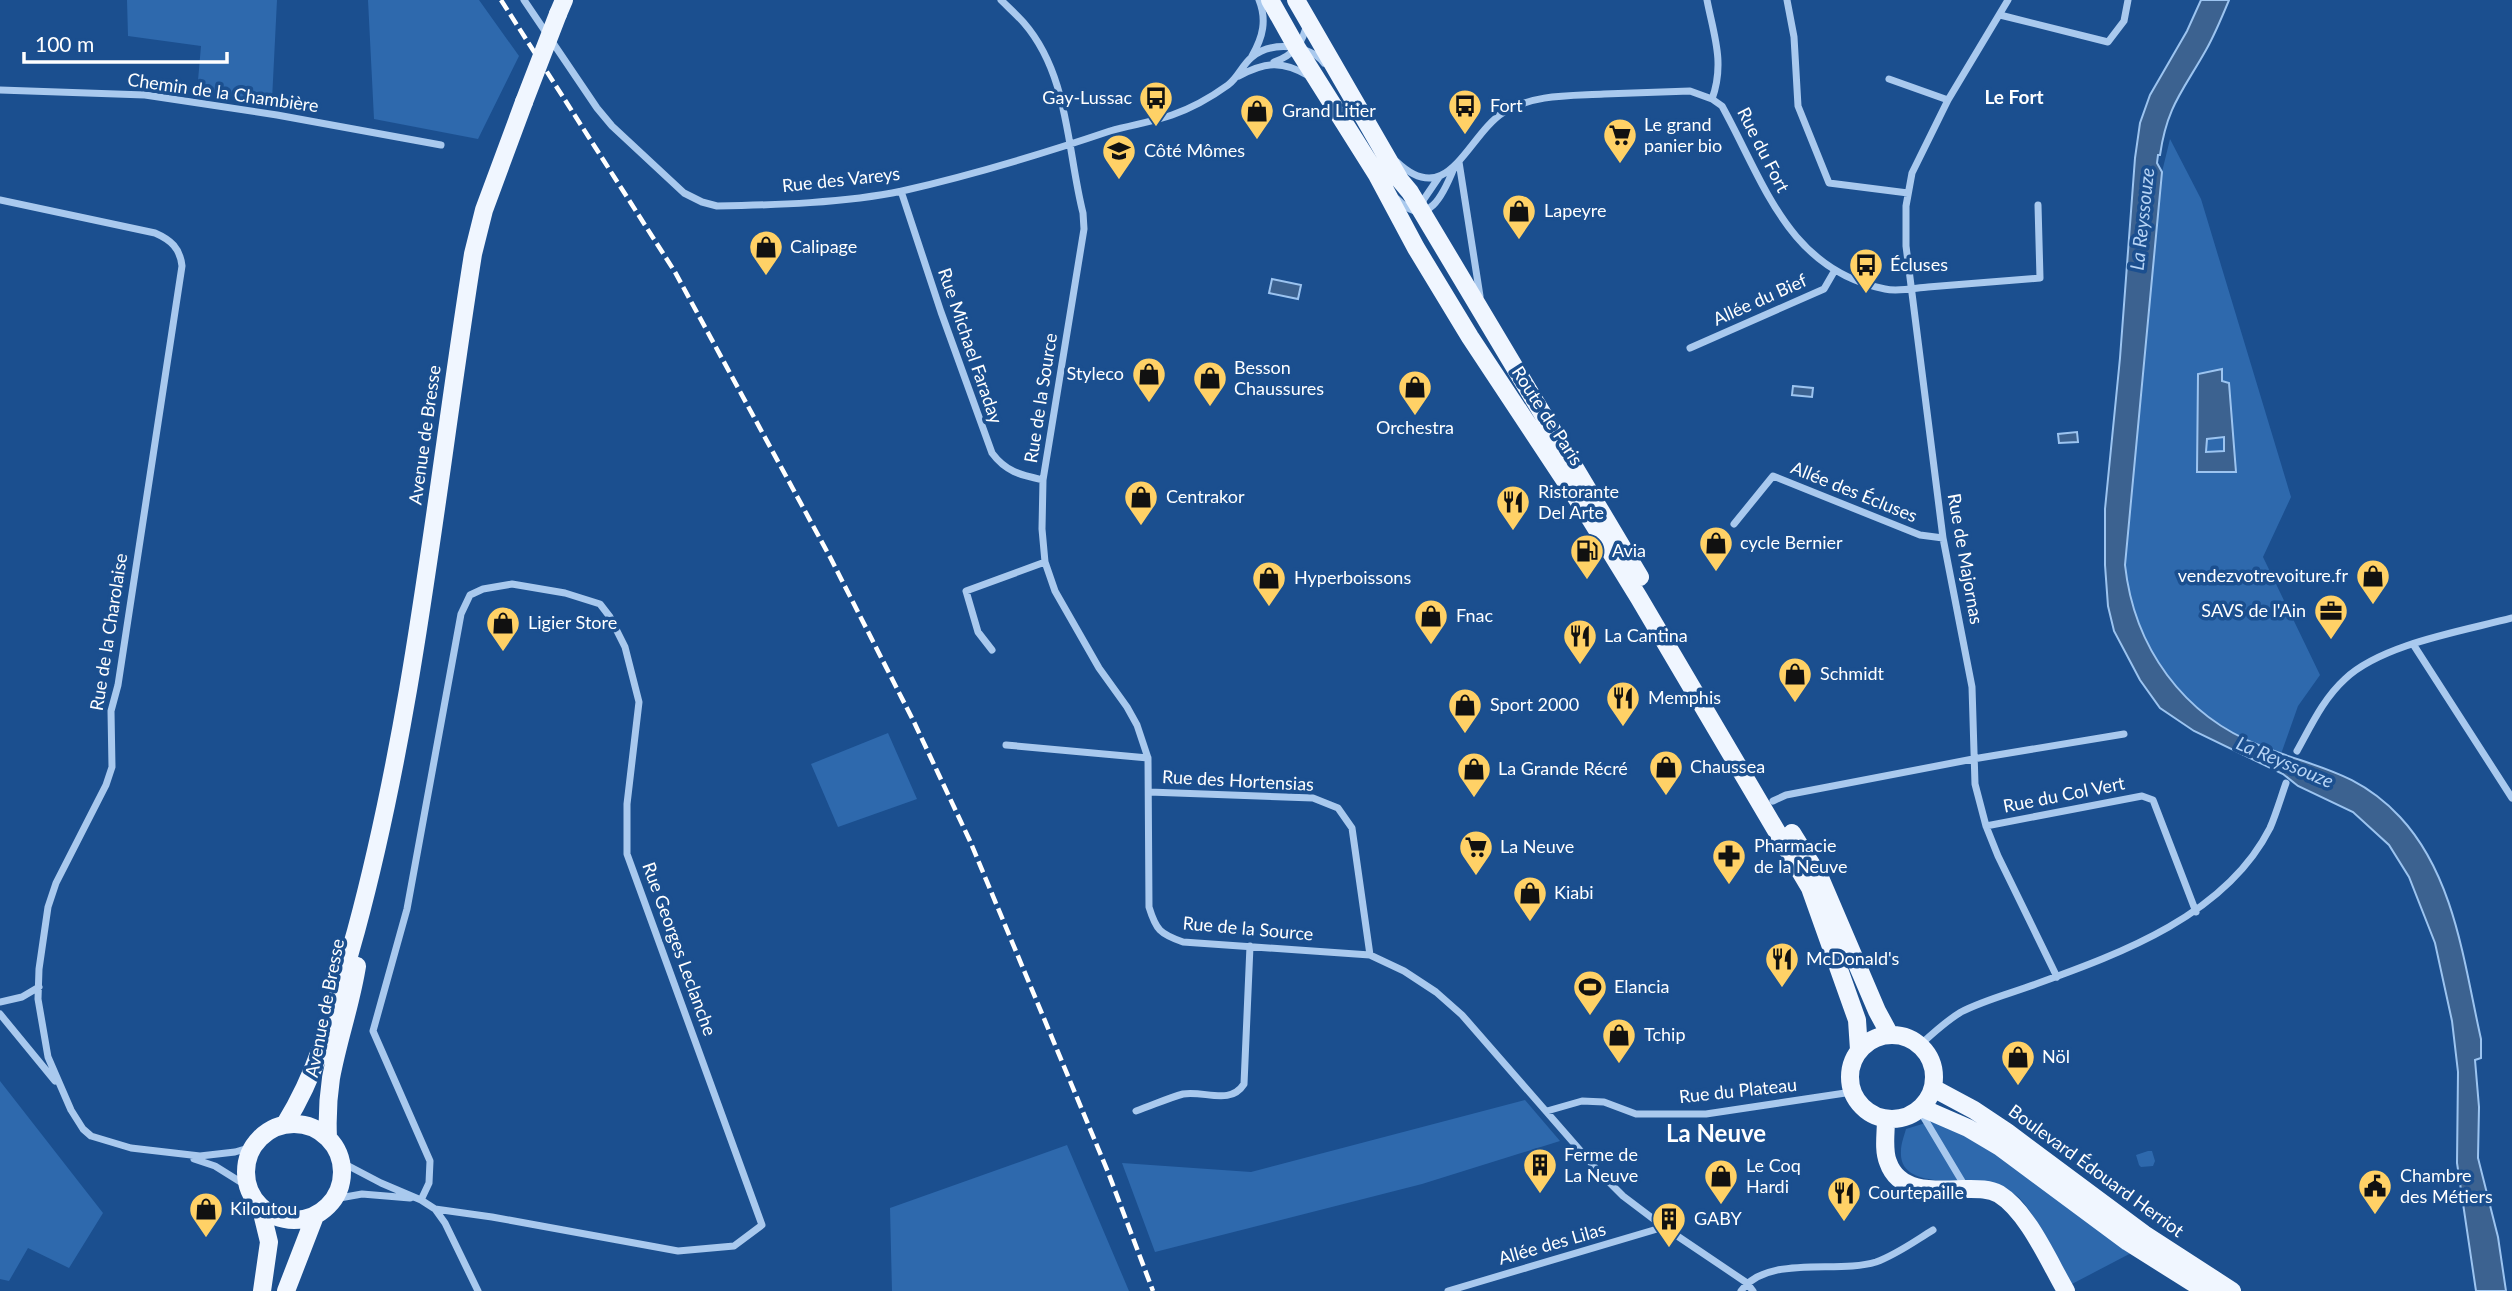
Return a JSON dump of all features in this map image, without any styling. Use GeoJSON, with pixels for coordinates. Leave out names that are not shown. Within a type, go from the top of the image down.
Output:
{"type":"FeatureCollection","features":[{"type":"Feature","properties":{"kind":"main road","name":"Route de Paris"},"geometry":{"type":"LineString","coordinates":[[1270,0],[1416,239],[1470,337],[1632,587],[1810,888],[1857,1020],[1859,1051]]}},
{"type":"Feature","properties":{"kind":"main road","name":"Route de Paris"},"geometry":{"type":"LineString","coordinates":[[1296,0],[1400,180],[1410,191],[1420,214],[1483,313],[1821,880],[1877,1011],[1890,1035]]}},
{"type":"Feature","properties":{"kind":"main road","name":"Avenue de Bresse"},"geometry":{"type":"LineString","coordinates":[[285,1124],[294,1110],[333,1018],[385,816],[404,720],[473,254],[484,210],[561,7]]}},
{"type":"Feature","properties":{"kind":"main road","name":"Avenue de Bresse"},"geometry":{"type":"LineString","coordinates":[[328,1138],[327,1107],[331,1076],[352,997],[368,887]]}},
{"type":"Feature","properties":{"kind":"main road"},"geometry":{"type":"LineString","coordinates":[[1890,1035],[1911,1039],[1920,1045],[1933,1065],[1933,1088],[1921,1109],[1909,1116],[1886,1119],[1865,1111],[1852,1092],[1850,1070],[1859,1051],[1878,1037],[1890,1035]]}},
{"type":"Feature","properties":{"kind":"main road","name":"Boulevard Édouard Herriot"},"geometry":{"type":"LineString","coordinates":[[1933,1088],[2007,1132],[2144,1234],[2232,1291]]}},
{"type":"Feature","properties":{"kind":"main road","name":"Boulevard Édouard Herriot"},"geometry":{"type":"LineString","coordinates":[[1921,1109],[1968,1128],[2000,1147],[2128,1241],[2206,1291]]}},
{"type":"Feature","properties":{"kind":"main road"},"geometry":{"type":"LineString","coordinates":[[1886,1119],[1888,1162],[1896,1176],[1908,1185],[1927,1190],[1967,1189],[1996,1192],[2013,1204],[2066,1291]]}},
{"type":"Feature","properties":{"kind":"main road"},"geometry":{"type":"LineString","coordinates":[[285,1124],[301,1124],[328,1138],[341,1162],[342,1175],[334,1199],[315,1216],[302,1220],[287,1220],[261,1209],[252,1198],[245,1173],[246,1159],[261,1136],[285,1124]]}},
{"type":"Feature","properties":{"kind":"main road"},"geometry":{"type":"LineString","coordinates":[[261,1209],[269,1242],[262,1291]]}},
{"type":"Feature","properties":{"kind":"main road"},"geometry":{"type":"LineString","coordinates":[[286,1291],[315,1216]]}},
{"type":"Feature","properties":{"kind":"street","name":"Rue des Vareys"},"geometry":{"type":"LineString","coordinates":[[524,0],[612,126],[684,193],[717,206],[849,198],[901,191],[1070,145],[1194,106],[1258,66],[1284,59],[1297,48]]}},
{"type":"Feature","properties":{"kind":"street","name":"Rue de la Source"},"geometry":{"type":"LineString","coordinates":[[1001,0],[1026,24],[1055,78],[1083,213],[1084,229],[1043,480],[1042,529],[1045,562],[1055,591],[1099,668],[1137,725],[1148,758],[1149,907],[1154,926],[1165,936],[1183,942],[1370,956],[1404,971],[1462,1015],[1623,1196],[1747,1283],[1753,1291]]}},
{"type":"Feature","properties":{"kind":"street","name":"Rue des Vareys"},"geometry":{"type":"LineString","coordinates":[[1235,79],[1251,58],[1263,31],[1264,16],[1259,0]]}},
{"type":"Feature","properties":{"kind":"street"},"geometry":{"type":"LineString","coordinates":[[1707,0],[1720,64],[1719,80],[1712,99]]}},
{"type":"Feature","properties":{"kind":"street"},"geometry":{"type":"LineString","coordinates":[[1787,0],[1794,37],[1798,106],[1829,183],[1908,193]]}},
{"type":"Feature","properties":{"kind":"street"},"geometry":{"type":"LineString","coordinates":[[1998,0],[2007,2]]}},
{"type":"Feature","properties":{"kind":"street"},"geometry":{"type":"LineString","coordinates":[[2000,15],[2108,41],[2124,20],[2128,0]]}},
{"type":"Feature","properties":{"kind":"street","name":"Rue de Majornas"},"geometry":{"type":"LineString","coordinates":[[2007,2],[1948,100],[1912,173],[1908,193],[1906,246],[1943,538],[1972,687],[1975,784],[1986,826],[1998,856],[2057,977]]}},
{"type":"Feature","properties":{"kind":"street"},"geometry":{"type":"LineString","coordinates":[[1297,48],[1303,38],[1307,19]]}},
{"type":"Feature","properties":{"kind":"street"},"geometry":{"type":"LineString","coordinates":[[1251,58],[1270,49],[1297,48],[1316,54],[1343,81]]}},
{"type":"Feature","properties":{"kind":"street"},"geometry":{"type":"LineString","coordinates":[[1270,64],[1291,67],[1320,82]]}},
{"type":"Feature","properties":{"kind":"street"},"geometry":{"type":"LineString","coordinates":[[1889,79],[1948,100]]}},
{"type":"Feature","properties":{"kind":"street","name":"Chemin de la Chambière"},"geometry":{"type":"LineString","coordinates":[[0,90],[145,95],[277,115],[441,145]]}},
{"type":"Feature","properties":{"kind":"street","name":"Rue du Fort"},"geometry":{"type":"LineString","coordinates":[[1420,214],[1438,203],[1457,165],[1484,128],[1503,113],[1521,104],[1546,97],[1690,91],[1722,106],[1779,215],[1804,247],[1835,271],[1859,282],[1888,290],[2040,278],[2038,205]]}},
{"type":"Feature","properties":{"kind":"street"},"geometry":{"type":"LineString","coordinates":[[1380,145],[1418,177],[1429,179],[1440,176]]}},
{"type":"Feature","properties":{"kind":"street"},"geometry":{"type":"LineString","coordinates":[[1457,165],[1483,313]]}},
{"type":"Feature","properties":{"kind":"street","name":"Rue du Fort"},"geometry":{"type":"LineString","coordinates":[[1420,214],[1424,198],[1440,176],[1457,165]]}},
{"type":"Feature","properties":{"kind":"street"},"geometry":{"type":"LineString","coordinates":[[1377,175],[1391,187],[1402,204],[1420,214]]}},
{"type":"Feature","properties":{"kind":"street","name":"Rue Michael Faraday"},"geometry":{"type":"LineString","coordinates":[[901,191],[992,453],[1010,472],[1043,480]]}},
{"type":"Feature","properties":{"kind":"street","name":"Rue de la Charolaise"},"geometry":{"type":"LineString","coordinates":[[0,200],[155,233],[168,239],[177,248],[181,266],[118,685],[111,711],[112,767],[106,785],[56,883],[46,920],[39,987],[48,1057],[58,1085],[83,1129],[90,1136],[131,1148],[177,1154]]}},
{"type":"Feature","properties":{"kind":"street","name":"Allée du Bief"},"geometry":{"type":"LineString","coordinates":[[1690,348],[1824,289],[1835,271]]}},
{"type":"Feature","properties":{"kind":"street","name":"Allée des Écluses"},"geometry":{"type":"LineString","coordinates":[[1734,524],[1773,476],[1920,535],[1943,538]]}},
{"type":"Feature","properties":{"kind":"street"},"geometry":{"type":"LineString","coordinates":[[992,650],[978,632],[966,591],[1045,562]]}},
{"type":"Feature","properties":{"kind":"street","name":"Rue Georges Leclanche"},"geometry":{"type":"LineString","coordinates":[[421,1200],[429,1183],[430,1161],[373,1031],[407,909],[461,614],[470,595],[483,589],[512,584],[565,593],[600,604],[610,617],[625,647],[639,702],[627,804],[627,854],[762,1226],[734,1247],[678,1251],[435,1209]]}},
{"type":"Feature","properties":{"kind":"street"},"geometry":{"type":"LineString","coordinates":[[2297,751],[2321,705],[2344,679],[2379,657],[2413,644],[2512,618]]}},
{"type":"Feature","properties":{"kind":"street"},"geometry":{"type":"LineString","coordinates":[[2413,644],[2512,798]]}},
{"type":"Feature","properties":{"kind":"street"},"geometry":{"type":"LineString","coordinates":[[1773,801],[1786,795],[1973,759],[2124,734]]}},
{"type":"Feature","properties":{"kind":"street"},"geometry":{"type":"LineString","coordinates":[[1006,745],[1148,758]]}},
{"type":"Feature","properties":{"kind":"street"},"geometry":{"type":"LineString","coordinates":[[1920,1045],[1941,1025],[1963,1011],[2057,977],[2148,939],[2196,912],[2252,855],[2269,828],[2286,783]]}},
{"type":"Feature","properties":{"kind":"street","name":"Rue des Hortensias"},"geometry":{"type":"LineString","coordinates":[[1149,792],[1313,798],[1338,808],[1352,828],[1370,956]]}},
{"type":"Feature","properties":{"kind":"street","name":"Rue du Col Vert"},"geometry":{"type":"LineString","coordinates":[[1986,826],[2142,796],[2153,800],[2196,912]]}},
{"type":"Feature","properties":{"kind":"street"},"geometry":{"type":"LineString","coordinates":[[1136,1111],[1184,1094],[1229,1096],[1239,1091],[1244,1084],[1250,946]]}},
{"type":"Feature","properties":{"kind":"street"},"geometry":{"type":"LineString","coordinates":[[0,1002],[22,998],[39,987]]}},
{"type":"Feature","properties":{"kind":"street"},"geometry":{"type":"LineString","coordinates":[[0,1014],[58,1085]]}},
{"type":"Feature","properties":{"kind":"street","name":"Rue du Plateau"},"geometry":{"type":"LineString","coordinates":[[1547,1111],[1582,1101],[1604,1102],[1636,1114],[1706,1114],[1852,1092]]}},
{"type":"Feature","properties":{"kind":"street"},"geometry":{"type":"LineString","coordinates":[[1921,1109],[1967,1189]]}},
{"type":"Feature","properties":{"kind":"street"},"geometry":{"type":"LineString","coordinates":[[177,1154],[216,1155],[252,1147]]}},
{"type":"Feature","properties":{"kind":"street"},"geometry":{"type":"LineString","coordinates":[[177,1154],[215,1166],[247,1186]]}},
{"type":"Feature","properties":{"kind":"street"},"geometry":{"type":"LineString","coordinates":[[341,1162],[435,1209],[446,1223],[478,1291]]}},
{"type":"Feature","properties":{"kind":"street"},"geometry":{"type":"LineString","coordinates":[[334,1199],[362,1194],[421,1200]]}},
{"type":"Feature","properties":{"kind":"street","name":"Allée des Lilas"},"geometry":{"type":"LineString","coordinates":[[1448,1291],[1664,1227]]}},
{"type":"Feature","properties":{"kind":"street"},"geometry":{"type":"LineString","coordinates":[[1741,1291],[1747,1283],[1770,1271],[1875,1262],[1933,1230]]}},
{"type":"Feature","properties":{"kind":"shaded area"},"geometry":{"type":"Polygon","coordinates":[[[127,0],[277,0],[272,100],[197,92],[201,46],[128,36],[127,0]]]}},
{"type":"Feature","properties":{"kind":"shaded area"},"geometry":{"type":"Polygon","coordinates":[[[368,0],[479,0],[519,56],[478,139],[374,119],[368,0]]]}},
{"type":"Feature","properties":{"kind":"shaded area"},"geometry":{"type":"Polygon","coordinates":[[[2170,139],[2201,199],[2291,497],[2263,557],[2320,675],[2298,706],[2281,754],[2220,724],[2173,684],[2155,659],[2141,632],[2131,600],[2125,565],[2162,172],[2170,139]]]}},
{"type":"Feature","properties":{"kind":"shaded area"},"geometry":{"type":"Polygon","coordinates":[[[888,733],[917,799],[838,827],[811,764],[888,733]]]}},
{"type":"Feature","properties":{"kind":"shaded area"},"geometry":{"type":"Polygon","coordinates":[[[0,1081],[103,1213],[69,1268],[28,1248],[9,1281],[0,1279],[0,1081]]]}},
{"type":"Feature","properties":{"kind":"shaded area"},"geometry":{"type":"Polygon","coordinates":[[[1525,1100],[1560,1141],[1422,1184],[1155,1252],[1122,1163],[1251,1172],[1525,1100]]]}},
{"type":"Feature","properties":{"kind":"shaded area"},"geometry":{"type":"Polygon","coordinates":[[[1932,1121],[1971,1134],[2135,1251],[2070,1285],[2039,1225],[2015,1194],[1987,1182],[1924,1178],[1911,1173],[1903,1164],[1901,1148],[1906,1129],[1932,1121]]]}},
{"type":"Feature","properties":{"kind":"shaded area"},"geometry":{"type":"Polygon","coordinates":[[[1067,1145],[1129,1291],[892,1291],[890,1208],[1067,1145]]]}},
{"type":"Feature","properties":{"kind":"shaded area"},"geometry":{"type":"Polygon","coordinates":[[[2152,1151],[2155,1161],[2153,1166],[2141,1167],[2136,1155],[2152,1151]]]}},
{"type":"Feature","properties":{"kind":"water","name":"La Reyssouze"},"geometry":{"type":"Polygon","coordinates":[[[2201,0],[2229,0],[2209,44],[2172,111],[2158,155],[2157,163],[2162,172],[2125,565],[2130,595],[2151,650],[2167,675],[2208,717],[2261,746],[2352,780],[2384,802],[2419,840],[2445,893],[2455,922],[2481,1039],[2481,1058],[2475,1060],[2479,1107],[2478,1158],[2498,1237],[2506,1291],[2476,1291],[2457,1163],[2458,1072],[2452,1021],[2435,943],[2409,877],[2389,845],[2353,812],[2194,731],[2160,708],[2140,680],[2114,631],[2108,606],[2105,509],[2140,123],[2150,95],[2187,31],[2201,0]]]}},
{"type":"Feature","properties":{"kind":"water"},"geometry":{"type":"Polygon","coordinates":[[[1272,279],[1301,285],[1298,299],[1269,293],[1272,279]]]}},
{"type":"Feature","properties":{"kind":"water"},"geometry":{"type":"Polygon","coordinates":[[[2222,369],[2222,381],[2229,383],[2236,472],[2197,472],[2198,374],[2222,369]],[[2224,437],[2207,439],[2206,452],[2224,451],[2224,437]]]}},
{"type":"Feature","properties":{"kind":"water"},"geometry":{"type":"Polygon","coordinates":[[[1793,386],[1813,388],[1812,397],[1792,395],[1793,386]]]}},
{"type":"Feature","properties":{"kind":"water"},"geometry":{"type":"Polygon","coordinates":[[[2077,432],[2078,442],[2059,443],[2058,434],[2077,432]]]}},
{"type":"Feature","properties":{"kind":"railway"},"geometry":{"type":"LineString","coordinates":[[501,0],[675,272],[830,557],[914,722],[970,841],[1108,1172],[1153,1291]]}},
{"type":"Feature","properties":{"kind":"place","name":"Gay-Lussac"},"geometry":{"type":"Point","coordinates":[1156,128]}},
{"type":"Feature","properties":{"kind":"place","name":"Fort"},"geometry":{"type":"Point","coordinates":[1465,136]}},
{"type":"Feature","properties":{"kind":"place","name":"Grand Litier"},"geometry":{"type":"Point","coordinates":[1257,141]}},
{"type":"Feature","properties":{"kind":"place","name":"Le grand panier bio"},"geometry":{"type":"Point","coordinates":[1620,165]}},
{"type":"Feature","properties":{"kind":"place","name":"Côté Mômes"},"geometry":{"type":"Point","coordinates":[1119,181]}},
{"type":"Feature","properties":{"kind":"place","name":"Lapeyre"},"geometry":{"type":"Point","coordinates":[1519,241]}},
{"type":"Feature","properties":{"kind":"place","name":"Calipage"},"geometry":{"type":"Point","coordinates":[766,277]}},
{"type":"Feature","properties":{"kind":"place","name":"Écluses"},"geometry":{"type":"Point","coordinates":[1866,295]}},
{"type":"Feature","properties":{"kind":"place","name":"Styleco"},"geometry":{"type":"Point","coordinates":[1149,404]}},
{"type":"Feature","properties":{"kind":"place","name":"Besson Chaussures"},"geometry":{"type":"Point","coordinates":[1210,408]}},
{"type":"Feature","properties":{"kind":"place","name":"Orchestra"},"geometry":{"type":"Point","coordinates":[1415,417]}},
{"type":"Feature","properties":{"kind":"place","name":"Centrakor"},"geometry":{"type":"Point","coordinates":[1141,527]}},
{"type":"Feature","properties":{"kind":"place","name":"Ristorante Del Arte"},"geometry":{"type":"Point","coordinates":[1513,532]}},
{"type":"Feature","properties":{"kind":"place","name":"cycle Bernier"},"geometry":{"type":"Point","coordinates":[1716,573]}},
{"type":"Feature","properties":{"kind":"place","name":"Avia"},"geometry":{"type":"Point","coordinates":[1587,581]}},
{"type":"Feature","properties":{"kind":"place","name":"vendezvotrevoiture.fr"},"geometry":{"type":"Point","coordinates":[2373,606]}},
{"type":"Feature","properties":{"kind":"place","name":"Hyperboissons"},"geometry":{"type":"Point","coordinates":[1269,608]}},
{"type":"Feature","properties":{"kind":"place","name":"SAVS de l'Ain"},"geometry":{"type":"Point","coordinates":[2331,641]}},
{"type":"Feature","properties":{"kind":"place","name":"Fnac"},"geometry":{"type":"Point","coordinates":[1431,646]}},
{"type":"Feature","properties":{"kind":"place","name":"Ligier Store"},"geometry":{"type":"Point","coordinates":[503,653]}},
{"type":"Feature","properties":{"kind":"place","name":"La Cantina"},"geometry":{"type":"Point","coordinates":[1580,666]}},
{"type":"Feature","properties":{"kind":"place","name":"Schmidt"},"geometry":{"type":"Point","coordinates":[1795,704]}},
{"type":"Feature","properties":{"kind":"place","name":"Memphis"},"geometry":{"type":"Point","coordinates":[1623,728]}},
{"type":"Feature","properties":{"kind":"place","name":"Sport 2000"},"geometry":{"type":"Point","coordinates":[1465,735]}},
{"type":"Feature","properties":{"kind":"place","name":"Chaussea"},"geometry":{"type":"Point","coordinates":[1666,797]}},
{"type":"Feature","properties":{"kind":"place","name":"La Grande Récré"},"geometry":{"type":"Point","coordinates":[1474,799]}},
{"type":"Feature","properties":{"kind":"place","name":"La Neuve"},"geometry":{"type":"Point","coordinates":[1476,877]}},
{"type":"Feature","properties":{"kind":"place","name":"Pharmacie de la Neuve"},"geometry":{"type":"Point","coordinates":[1729,886]}},
{"type":"Feature","properties":{"kind":"place","name":"Kiabi"},"geometry":{"type":"Point","coordinates":[1530,923]}},
{"type":"Feature","properties":{"kind":"place","name":"McDonald's"},"geometry":{"type":"Point","coordinates":[1782,989]}},
{"type":"Feature","properties":{"kind":"place","name":"Elancia"},"geometry":{"type":"Point","coordinates":[1590,1017]}},
{"type":"Feature","properties":{"kind":"place","name":"Tchip"},"geometry":{"type":"Point","coordinates":[1619,1065]}},
{"type":"Feature","properties":{"kind":"place","name":"Nöl"},"geometry":{"type":"Point","coordinates":[2018,1087]}},
{"type":"Feature","properties":{"kind":"place","name":"Ferme de La Neuve"},"geometry":{"type":"Point","coordinates":[1540,1195]}},
{"type":"Feature","properties":{"kind":"place","name":"Le Coq Hardi"},"geometry":{"type":"Point","coordinates":[1721,1206]}},
{"type":"Feature","properties":{"kind":"place","name":"Chambre des Métiers"},"geometry":{"type":"Point","coordinates":[2375,1216]}},
{"type":"Feature","properties":{"kind":"place","name":"Courtepaille"},"geometry":{"type":"Point","coordinates":[1844,1223]}},
{"type":"Feature","properties":{"kind":"place","name":"Kiloutou"},"geometry":{"type":"Point","coordinates":[206,1239]}},
{"type":"Feature","properties":{"kind":"place","name":"GABY"},"geometry":{"type":"Point","coordinates":[1669,1249]}},
{"type":"Feature","properties":{"kind":"district","name":"Le Fort"},"geometry":{"type":"Point","coordinates":[2014,97]}},
{"type":"Feature","properties":{"kind":"district","name":"La Neuve"},"geometry":{"type":"Point","coordinates":[1716,1134]}}]}
